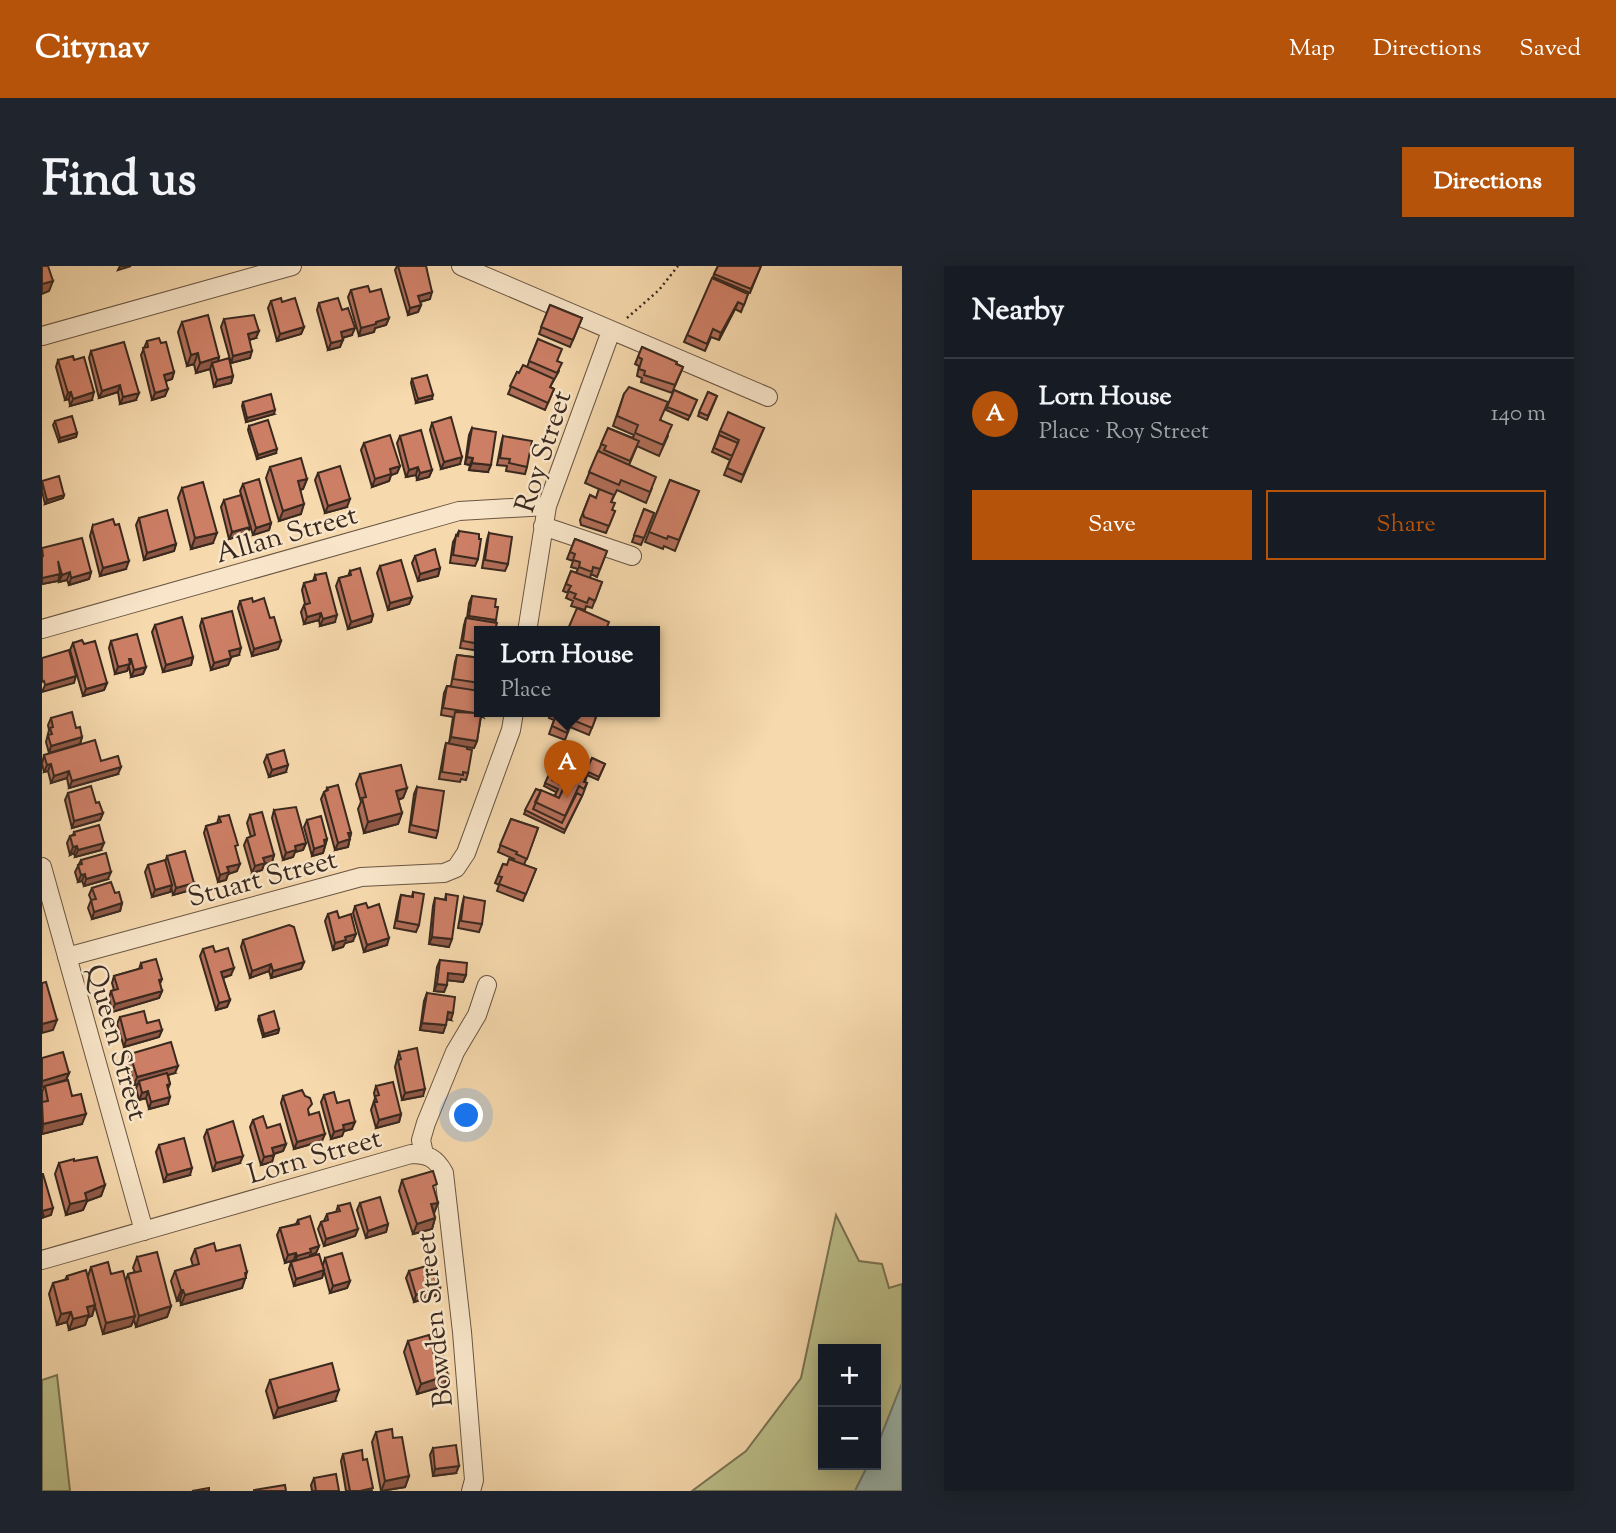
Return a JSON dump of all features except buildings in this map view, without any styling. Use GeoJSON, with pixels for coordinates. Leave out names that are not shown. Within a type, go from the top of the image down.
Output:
{"type":"FeatureCollection","features":[{"type":"Feature","properties":{"kind":"street"},"geometry":{"type":"LineString","coordinates":[[42,336],[292,266]]}},
{"type":"Feature","properties":{"kind":"street"},"geometry":{"type":"LineString","coordinates":[[461,266],[768,397]]}},
{"type":"Feature","properties":{"kind":"street","name":"Roy Street"},"geometry":{"type":"LineString","coordinates":[[528,626],[547,506],[611,331]]}},
{"type":"Feature","properties":{"kind":"street","name":"Allan Street"},"geometry":{"type":"LineString","coordinates":[[42,629],[459,512],[547,506]]}},
{"type":"Feature","properties":{"kind":"street"},"geometry":{"type":"LineString","coordinates":[[543,526],[632,556]]}},
{"type":"Feature","properties":{"kind":"street","name":"Stuart Street"},"geometry":{"type":"LineString","coordinates":[[67,957],[361,877],[444,873],[456,868],[466,853],[511,730],[513,717]]}},
{"type":"Feature","properties":{"kind":"street","name":"Queen Street"},"geometry":{"type":"LineString","coordinates":[[42,867],[144,1231]]}},
{"type":"Feature","properties":{"kind":"street","name":"Lorn Street"},"geometry":{"type":"LineString","coordinates":[[42,1260],[411,1154],[425,1154],[421,1140],[426,1123],[455,1052],[477,1015],[487,985]]}},
{"type":"Feature","properties":{"kind":"street","name":"Bowden Street"},"geometry":{"type":"LineString","coordinates":[[425,1154],[438,1161],[444,1173],[462,1332],[474,1480],[471,1491]]}},
{"type":"Feature","properties":{"kind":"path"},"geometry":{"type":"LineString","coordinates":[[611,331],[659,290],[678,266]]}},
{"type":"Feature","properties":{"kind":"green space"},"geometry":{"type":"Polygon","coordinates":[[[836,1215],[859,1261],[882,1264],[889,1288],[902,1284],[902,1383],[881,1436],[881,1344],[818,1344],[818,1470],[866,1470],[855,1491],[692,1491],[746,1451],[801,1378],[836,1215]]]}},
{"type":"Feature","properties":{"kind":"green space"},"geometry":{"type":"Polygon","coordinates":[[[57,1375],[70,1491],[42,1491],[42,1380],[57,1375]]]}},
{"type":"Feature","properties":{"kind":"water"},"geometry":{"type":"Polygon","coordinates":[[[902,1383],[902,1491],[855,1491],[866,1470],[881,1470],[881,1436],[902,1383]]]}},
{"type":"Feature","properties":{"kind":"place","name":"Lorn House"},"geometry":{"type":"Point","coordinates":[567,798]}}]}
